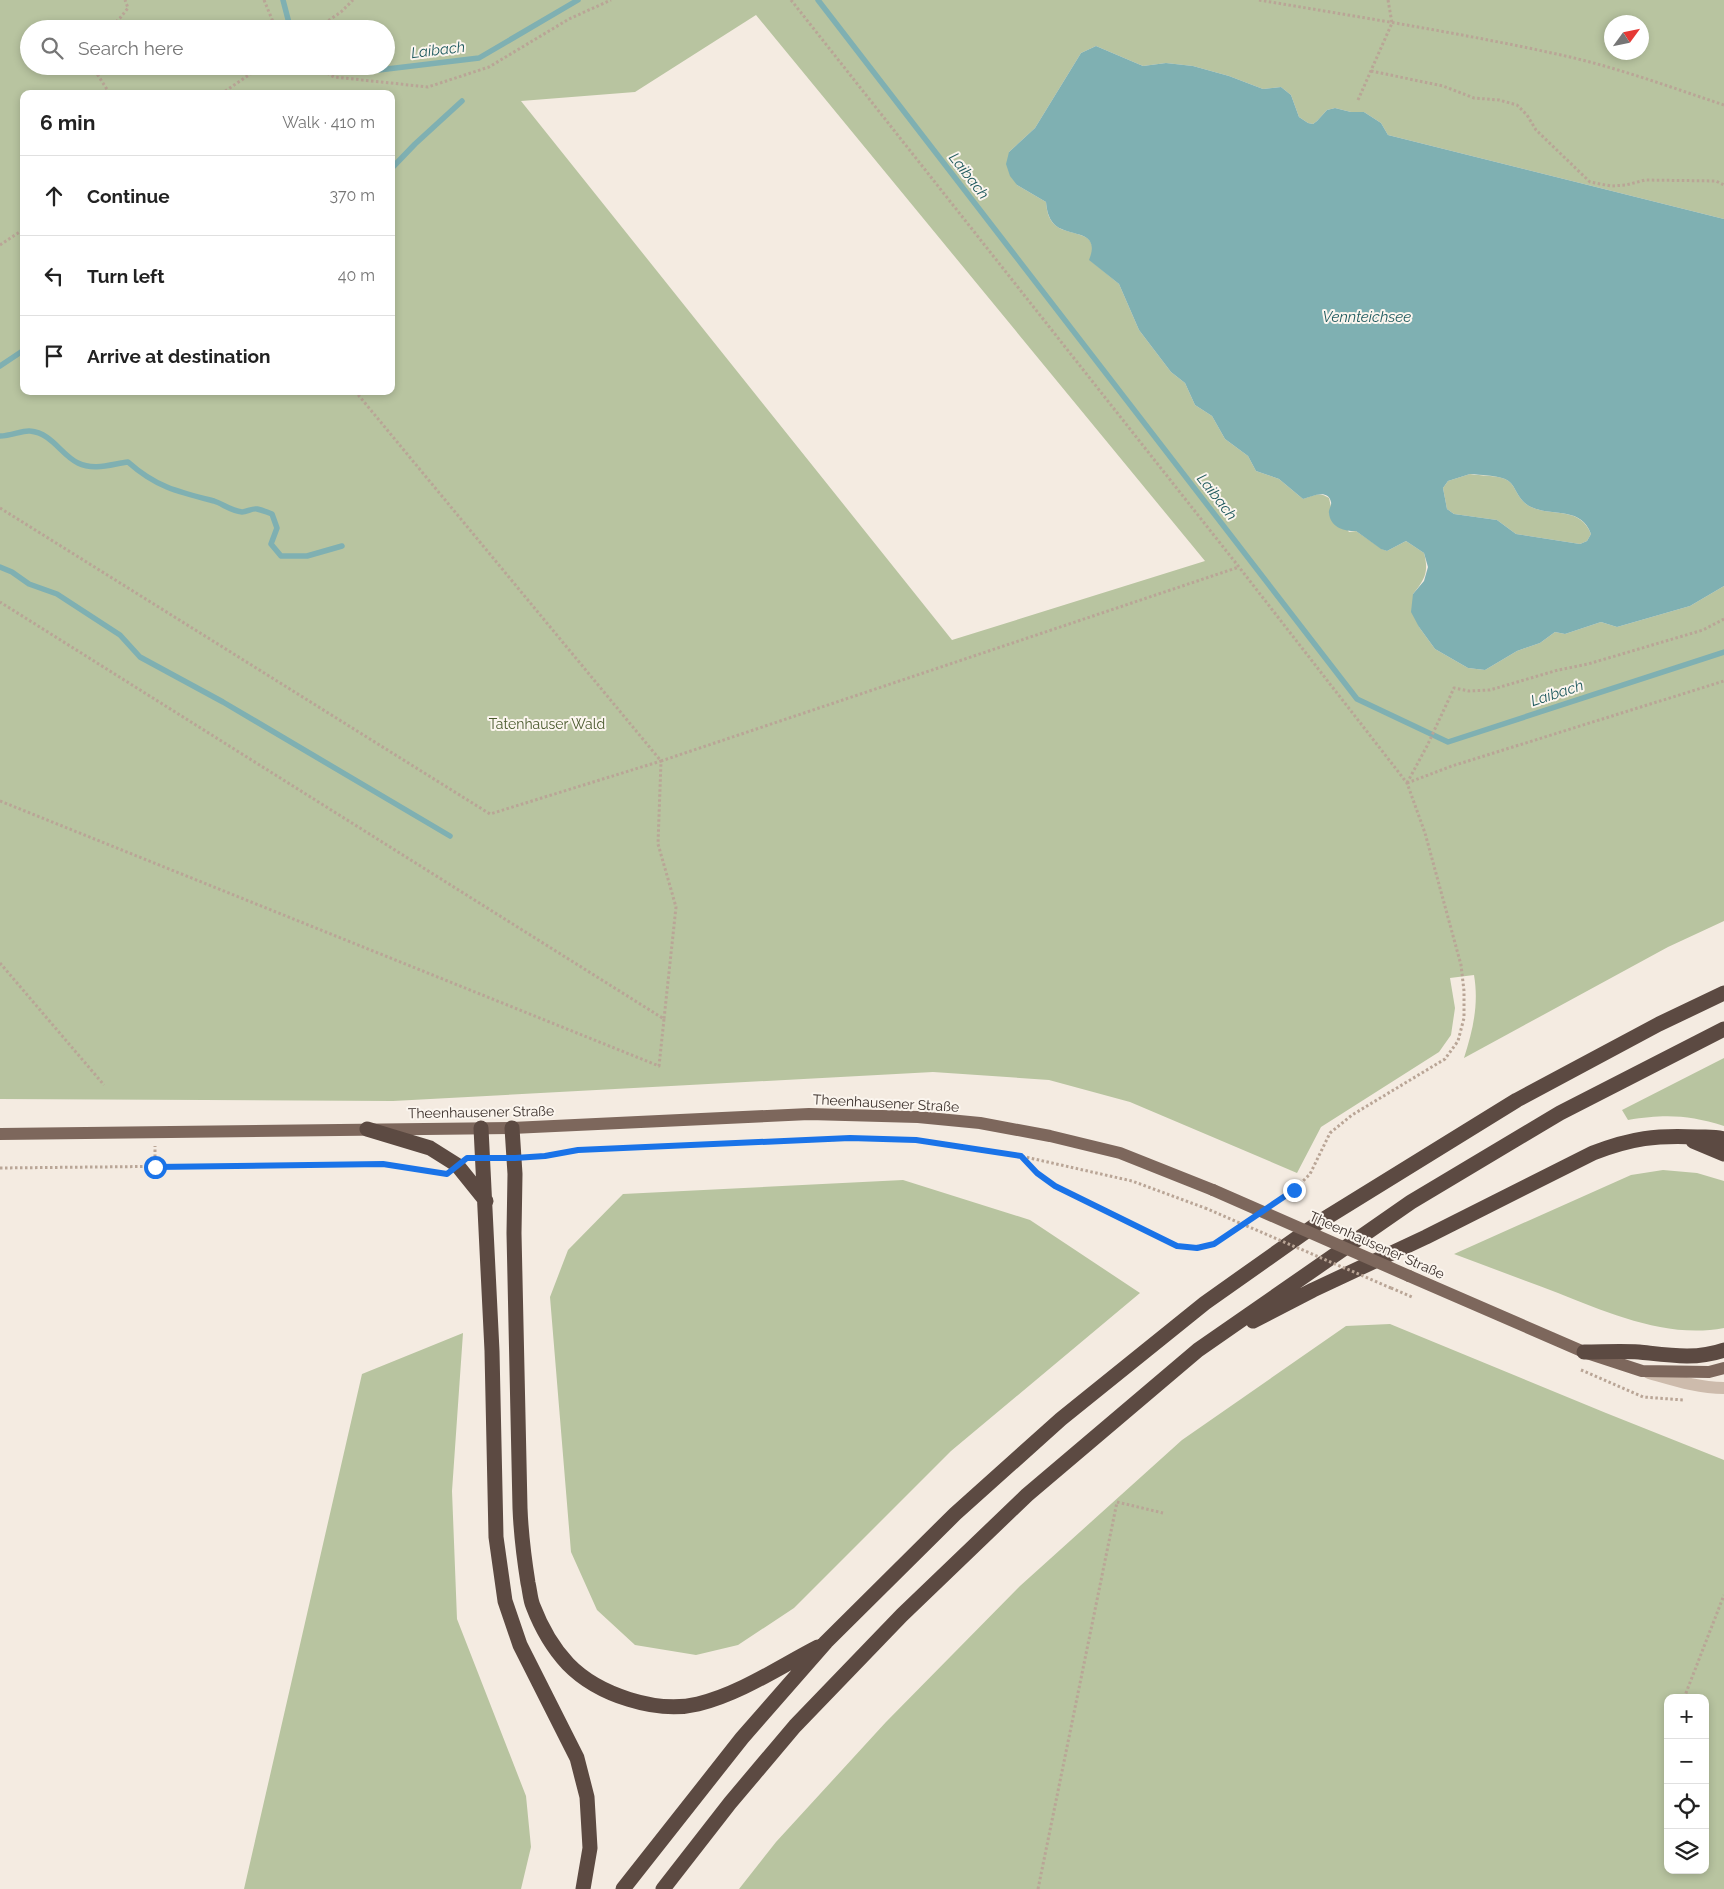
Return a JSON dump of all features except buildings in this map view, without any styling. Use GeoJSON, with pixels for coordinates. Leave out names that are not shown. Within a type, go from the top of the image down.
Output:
{"type":"FeatureCollection","features":[{"type":"Feature","properties":{"kind":"highway"},"geometry":{"type":"LineString","coordinates":[[623,1889],[742,1738],[826,1642],[955,1514],[1061,1419],[1205,1303],[1321,1221],[1517,1100],[1659,1024],[1724,993]]}},
{"type":"Feature","properties":{"kind":"highway"},"geometry":{"type":"LineString","coordinates":[[663,1889],[730,1803],[795,1726],[902,1615],[1027,1495],[1198,1350],[1411,1202],[1560,1113],[1724,1028]]}},
{"type":"Feature","properties":{"kind":"highway"},"geometry":{"type":"LineString","coordinates":[[481,1128],[492,1351],[497,1546],[505,1601],[520,1645],[577,1758],[586,1797],[590,1848],[583,1889]]}},
{"type":"Feature","properties":{"kind":"highway"},"geometry":{"type":"LineString","coordinates":[[512,1128],[515,1158],[514,1243],[520,1508],[523,1552],[532,1605],[550,1642],[569,1665],[594,1683],[622,1697],[658,1707],[697,1705],[732,1693],[826,1642]]}},
{"type":"Feature","properties":{"kind":"highway"},"geometry":{"type":"LineString","coordinates":[[367,1130],[430,1148],[457,1165],[486,1201]]}},
{"type":"Feature","properties":{"kind":"highway"},"geometry":{"type":"LineString","coordinates":[[1198,1350],[1313,1290],[1426,1237],[1593,1153],[1650,1136],[1724,1139]]}},
{"type":"Feature","properties":{"kind":"highway"},"geometry":{"type":"LineString","coordinates":[[1682,1136],[1724,1154]]}},
{"type":"Feature","properties":{"kind":"highway"},"geometry":{"type":"LineString","coordinates":[[1584,1352],[1638,1352],[1674,1357],[1712,1354],[1724,1350]]}},
{"type":"Feature","properties":{"kind":"main road","name":"Theenhausener Straße"},"geometry":{"type":"LineString","coordinates":[[0,1134],[512,1128],[809,1114],[927,1118],[980,1123],[1067,1140],[1120,1154],[1213,1190],[1584,1352],[1642,1371],[1709,1372],[1724,1368]]}},
{"type":"Feature","properties":{"kind":"street"},"geometry":{"type":"LineString","coordinates":[[1642,1371],[1690,1385],[1724,1388]]}},
{"type":"Feature","properties":{"kind":"path"},"geometry":{"type":"LineString","coordinates":[[118,20],[128,8],[125,0]]}},
{"type":"Feature","properties":{"kind":"path"},"geometry":{"type":"LineString","coordinates":[[264,0],[272,20]]}},
{"type":"Feature","properties":{"kind":"path"},"geometry":{"type":"LineString","coordinates":[[329,20],[353,0]]}},
{"type":"Feature","properties":{"kind":"path"},"geometry":{"type":"LineString","coordinates":[[330,75],[334,77],[428,87],[489,67],[569,19],[611,0]]}},
{"type":"Feature","properties":{"kind":"path"},"geometry":{"type":"LineString","coordinates":[[790,0],[1239,567],[1407,783],[1426,833],[1461,964],[1464,1018],[1458,1041],[1445,1059],[1352,1115],[1330,1133],[1310,1174],[1294,1190],[1271,1206]]}},
{"type":"Feature","properties":{"kind":"path"},"geometry":{"type":"LineString","coordinates":[[1258,0],[1392,23],[1562,56],[1640,78],[1724,105]]}},
{"type":"Feature","properties":{"kind":"path"},"geometry":{"type":"LineString","coordinates":[[1358,100],[1392,23],[1388,0]]}},
{"type":"Feature","properties":{"kind":"path"},"geometry":{"type":"LineString","coordinates":[[1371,71],[1443,86],[1474,98],[1499,100],[1518,105],[1536,130],[1590,182],[1610,186],[1626,185],[1645,180],[1716,181],[1724,185]]}},
{"type":"Feature","properties":{"kind":"path"},"geometry":{"type":"LineString","coordinates":[[98,75],[107,90]]}},
{"type":"Feature","properties":{"kind":"path"},"geometry":{"type":"LineString","coordinates":[[227,90],[249,75]]}},
{"type":"Feature","properties":{"kind":"path"},"geometry":{"type":"LineString","coordinates":[[0,245],[20,232]]}},
{"type":"Feature","properties":{"kind":"path"},"geometry":{"type":"LineString","coordinates":[[0,801],[659,1066],[676,907],[658,844],[660,762],[358,395]]}},
{"type":"Feature","properties":{"kind":"path"},"geometry":{"type":"LineString","coordinates":[[0,508],[490,814],[660,762],[1239,567]]}},
{"type":"Feature","properties":{"kind":"path"},"geometry":{"type":"LineString","coordinates":[[0,602],[664,1019]]}},
{"type":"Feature","properties":{"kind":"path"},"geometry":{"type":"LineString","coordinates":[[1407,783],[1427,746],[1454,688],[1469,691],[1490,690],[1694,633],[1724,619]]}},
{"type":"Feature","properties":{"kind":"path"},"geometry":{"type":"LineString","coordinates":[[1407,783],[1452,766],[1724,681]]}},
{"type":"Feature","properties":{"kind":"path"},"geometry":{"type":"LineString","coordinates":[[0,962],[104,1085]]}},
{"type":"Feature","properties":{"kind":"path"},"geometry":{"type":"LineString","coordinates":[[155,1167],[156,1133]]}},
{"type":"Feature","properties":{"kind":"path"},"geometry":{"type":"LineString","coordinates":[[515,1158],[545,1156],[578,1150],[850,1138],[916,1140],[1021,1156],[1132,1181],[1205,1208],[1392,1288]]}},
{"type":"Feature","properties":{"kind":"path"},"geometry":{"type":"LineString","coordinates":[[1021,1156],[1037,1173],[1055,1186],[1177,1246],[1197,1248],[1214,1244],[1255,1217]]}},
{"type":"Feature","properties":{"kind":"path"},"geometry":{"type":"LineString","coordinates":[[0,1168],[383,1164],[447,1174],[457,1165]]}},
{"type":"Feature","properties":{"kind":"path"},"geometry":{"type":"LineString","coordinates":[[1038,1889],[1117,1502],[1163,1513]]}},
{"type":"Feature","properties":{"kind":"path"},"geometry":{"type":"LineString","coordinates":[[1686,1694],[1724,1596]]}},
{"type":"Feature","properties":{"kind":"green space","name":"Tatenhauser Wald"},"geometry":{"type":"Polygon","coordinates":[[[0,0],[1724,0],[1724,219],[1388,135],[1381,123],[1364,112],[1351,112],[1335,108],[1327,110],[1313,124],[1308,123],[1299,117],[1291,95],[1281,87],[1263,89],[1229,76],[1193,66],[1166,63],[1143,66],[1096,46],[1081,53],[1035,128],[1009,152],[1017,185],[1046,202],[1048,214],[1054,224],[1087,238],[1091,243],[1092,250],[1090,260],[1119,284],[1139,330],[1171,372],[1185,383],[1195,405],[1212,416],[1225,439],[1248,456],[1256,471],[1279,479],[1303,499],[1319,494],[1329,498],[1331,507],[1349,532],[1356,531],[1382,549],[1387,551],[1406,541],[1424,553],[1425,575],[1413,594],[1419,627],[1435,649],[1468,668],[1485,670],[1517,651],[1540,643],[1555,632],[1565,634],[1601,622],[1617,627],[1690,606],[1724,586],[1724,921],[1668,947],[1464,1058],[1474,1017],[1476,996],[1474,975],[1450,978],[1455,1008],[1451,1035],[1439,1052],[1321,1127],[1297,1173],[1130,1102],[1049,1080],[933,1072],[393,1101],[0,1099],[0,0]],[[756,15],[635,92],[521,101],[952,640],[1205,561],[756,15]]]}},
{"type":"Feature","properties":{"kind":"green space"},"geometry":{"type":"Polygon","coordinates":[[[1470,474],[1505,479],[1512,484],[1526,504],[1539,510],[1565,514],[1580,519],[1591,534],[1587,541],[1580,544],[1516,534],[1497,520],[1454,514],[1447,509],[1443,488],[1448,481],[1470,474]]]}},
{"type":"Feature","properties":{"kind":"green space"},"geometry":{"type":"Polygon","coordinates":[[[1724,1058],[1724,1126],[1688,1118],[1666,1116],[1628,1120],[1622,1110],[1724,1058]]]}},
{"type":"Feature","properties":{"kind":"green space"},"geometry":{"type":"Polygon","coordinates":[[[1663,1170],[1697,1173],[1724,1181],[1724,1328],[1681,1330],[1639,1322],[1618,1316],[1454,1254],[1631,1175],[1663,1170]]]}},
{"type":"Feature","properties":{"kind":"green space"},"geometry":{"type":"Polygon","coordinates":[[[903,1180],[1030,1220],[1140,1293],[951,1451],[794,1608],[738,1645],[696,1655],[635,1645],[597,1610],[571,1552],[550,1297],[568,1250],[623,1194],[903,1180]]]}},
{"type":"Feature","properties":{"kind":"green space"},"geometry":{"type":"Polygon","coordinates":[[[1390,1324],[1724,1460],[1724,1889],[739,1889],[776,1842],[886,1722],[1020,1586],[1182,1440],[1346,1326],[1390,1324]]]}},
{"type":"Feature","properties":{"kind":"green space"},"geometry":{"type":"Polygon","coordinates":[[[463,1333],[452,1491],[457,1619],[526,1796],[531,1847],[521,1889],[244,1889],[362,1374],[463,1333]]]}},
{"type":"Feature","properties":{"kind":"water","name":"Vennteichsee"},"geometry":{"type":"Polygon","coordinates":[[[1096,46],[1143,66],[1166,63],[1193,66],[1229,76],[1263,89],[1281,87],[1291,95],[1299,117],[1308,123],[1313,124],[1327,110],[1335,108],[1351,112],[1364,112],[1381,123],[1388,135],[1724,219],[1724,586],[1690,606],[1617,627],[1601,622],[1565,634],[1555,632],[1540,643],[1517,651],[1485,670],[1468,668],[1435,649],[1411,612],[1413,594],[1424,581],[1428,567],[1424,553],[1406,541],[1387,551],[1381,549],[1356,531],[1347,531],[1335,525],[1330,518],[1331,502],[1326,495],[1319,494],[1303,499],[1279,479],[1256,471],[1248,456],[1225,439],[1212,416],[1195,405],[1185,383],[1171,372],[1139,330],[1119,284],[1089,260],[1092,250],[1091,243],[1087,238],[1054,224],[1048,214],[1046,202],[1017,185],[1010,176],[1006,164],[1009,152],[1035,128],[1081,53],[1096,46]],[[1470,474],[1448,481],[1443,488],[1447,509],[1454,514],[1497,520],[1516,534],[1580,544],[1587,541],[1591,534],[1580,519],[1565,514],[1539,510],[1526,504],[1512,484],[1505,479],[1470,474]]]}},
{"type":"Feature","properties":{"kind":"waterway","name":"Laibach"},"geometry":{"type":"LineString","coordinates":[[283,0],[288,20]]}},
{"type":"Feature","properties":{"kind":"waterway","name":"Laibach"},"geometry":{"type":"LineString","coordinates":[[395,68],[479,58],[578,0]]}},
{"type":"Feature","properties":{"kind":"waterway","name":"Laibach"},"geometry":{"type":"LineString","coordinates":[[818,0],[1357,699],[1448,742],[1724,652]]}},
{"type":"Feature","properties":{"kind":"waterway"},"geometry":{"type":"LineString","coordinates":[[395,165],[462,101]]}},
{"type":"Feature","properties":{"kind":"waterway"},"geometry":{"type":"LineString","coordinates":[[0,366],[20,353]]}},
{"type":"Feature","properties":{"kind":"waterway"},"geometry":{"type":"LineString","coordinates":[[0,436],[27,431],[38,433],[50,440],[78,463],[90,466],[103,466],[128,462],[148,477],[168,488],[214,501],[238,511],[263,510],[272,514],[277,528],[271,544],[281,556],[307,556],[342,546]]}},
{"type":"Feature","properties":{"kind":"waterway"},"geometry":{"type":"LineString","coordinates":[[0,567],[12,572],[29,584],[57,594],[120,635],[140,657],[223,702],[450,836]]}},
{"type":"Feature","properties":{"kind":"route"},"geometry":{"type":"LineString","coordinates":[[155,1167],[383,1164],[447,1174],[467,1158],[515,1158],[545,1156],[578,1150],[850,1138],[916,1140],[1021,1156],[1037,1173],[1055,1186],[1177,1246],[1197,1248],[1214,1244],[1294,1190]]}}]}
